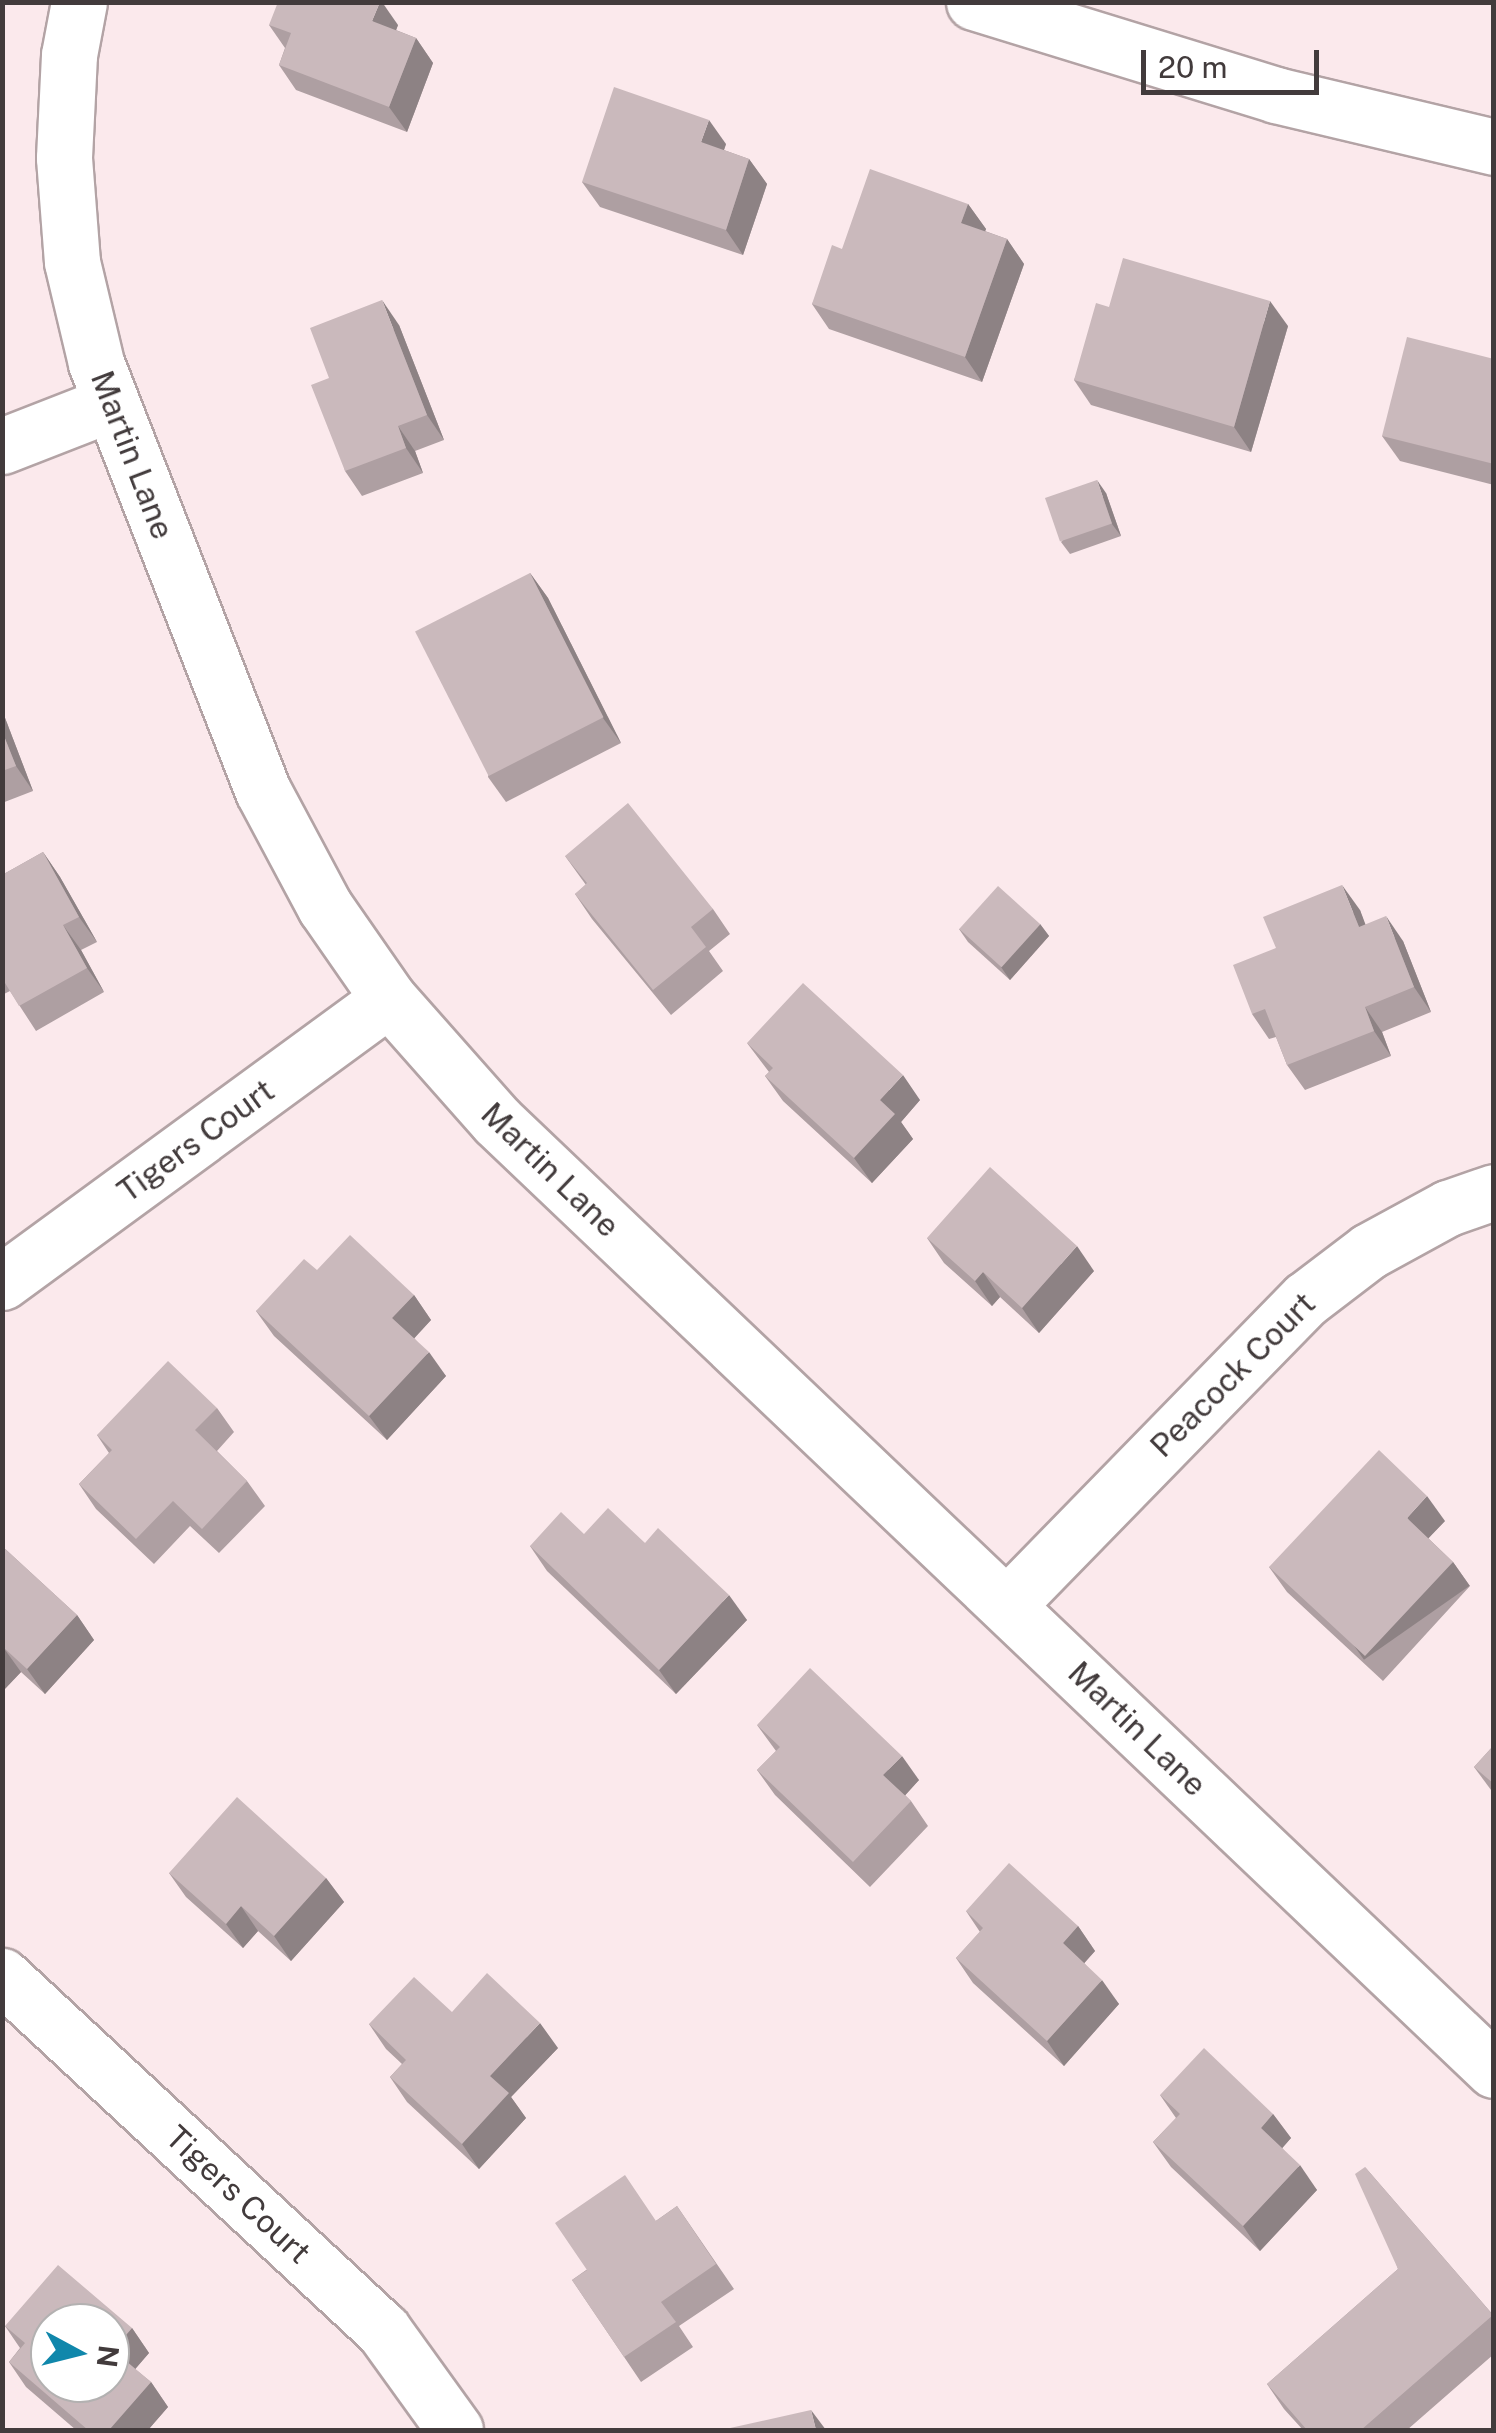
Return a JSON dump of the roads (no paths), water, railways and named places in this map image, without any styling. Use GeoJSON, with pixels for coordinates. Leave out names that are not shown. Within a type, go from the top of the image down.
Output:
{"type":"FeatureCollection","features":[{"type":"Feature","properties":{"kind":"street","name":"Martin Lane"},"geometry":{"type":"LineString","coordinates":[[80,2],[69,54],[67,193],[72,262],[110,404],[263,790],[325,906],[390,1000],[497,1121],[1494,2070]]}},
{"type":"Feature","properties":{"kind":"street"},"geometry":{"type":"LineString","coordinates":[[974,2],[1276,95],[1494,147]]}},
{"type":"Feature","properties":{"kind":"street"},"geometry":{"type":"LineString","coordinates":[[2,446],[110,404]]}},
{"type":"Feature","properties":{"kind":"street","name":"Tigers Court"},"geometry":{"type":"LineString","coordinates":[[2,1282],[390,1000]]}},
{"type":"Feature","properties":{"kind":"street","name":"Peacock Court"},"geometry":{"type":"LineString","coordinates":[[1007,1605],[1306,1298],[1369,1251],[1448,1208],[1494,1192]]}},
{"type":"Feature","properties":{"kind":"street","name":"Tigers Court"},"geometry":{"type":"LineString","coordinates":[[2,1976],[384,2330],[456,2430]]}}]}
